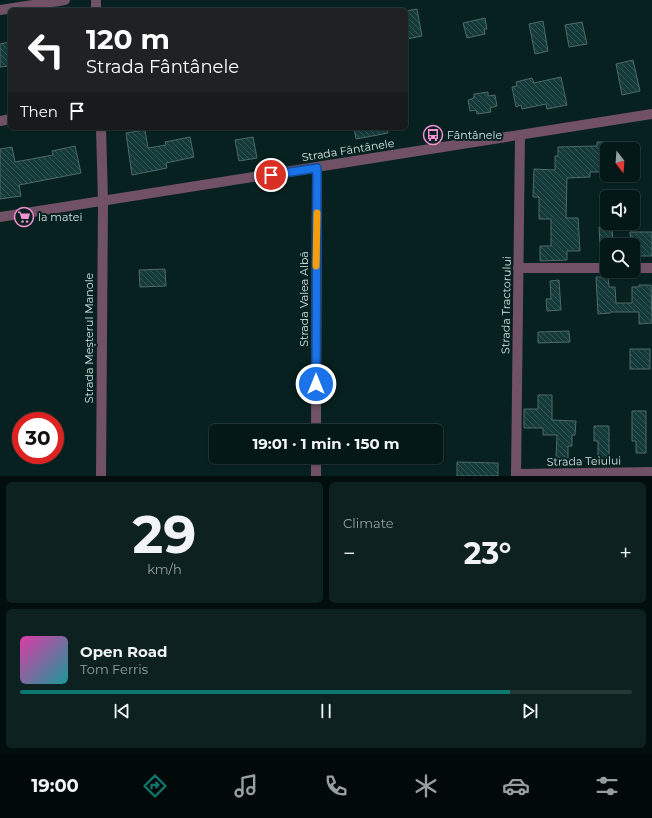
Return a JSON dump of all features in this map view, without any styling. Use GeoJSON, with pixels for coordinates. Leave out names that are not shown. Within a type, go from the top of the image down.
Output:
{"type":"FeatureCollection","features":[{"type":"Feature","properties":{"kind":"street"},"geometry":{"type":"LineString","coordinates":[[13,8],[65,0]]}},
{"type":"Feature","properties":{"kind":"street","name":"Strada Fântânele"},"geometry":{"type":"LineString","coordinates":[[0,217],[652,114]]}},
{"type":"Feature","properties":{"kind":"street","name":"Strada Meșterul Manole"},"geometry":{"type":"LineString","coordinates":[[101,130],[103,201],[101,476]]}},
{"type":"Feature","properties":{"kind":"street","name":"Strada Tractorului"},"geometry":{"type":"LineString","coordinates":[[516,475],[520,135]]}},
{"type":"Feature","properties":{"kind":"street","name":"Strada Valea Albă"},"geometry":{"type":"LineString","coordinates":[[316,424],[317,168]]}},
{"type":"Feature","properties":{"kind":"street"},"geometry":{"type":"LineString","coordinates":[[518,268],[600,268]]}},
{"type":"Feature","properties":{"kind":"street"},"geometry":{"type":"LineString","coordinates":[[640,268],[652,268]]}},
{"type":"Feature","properties":{"kind":"street"},"geometry":{"type":"LineString","coordinates":[[316,464],[316,476]]}},
{"type":"Feature","properties":{"kind":"street","name":"Strada Teiului"},"geometry":{"type":"LineString","coordinates":[[516,475],[652,472]]}},
{"type":"Feature","properties":{"kind":"building"},"geometry":{"type":"Polygon","coordinates":[[[417,9],[422,36],[408,39],[408,11],[417,9]]]}},
{"type":"Feature","properties":{"kind":"building"},"geometry":{"type":"Polygon","coordinates":[[[485,18],[487,29],[484,29],[485,34],[467,38],[463,23],[485,18]]]}},
{"type":"Feature","properties":{"kind":"building"},"geometry":{"type":"Polygon","coordinates":[[[543,21],[548,51],[535,54],[529,24],[543,21]]]}},
{"type":"Feature","properties":{"kind":"building"},"geometry":{"type":"Polygon","coordinates":[[[582,22],[587,44],[569,47],[565,25],[582,22]]]}},
{"type":"Feature","properties":{"kind":"building"},"geometry":{"type":"Polygon","coordinates":[[[8,42],[8,66],[0,67],[0,44],[8,42]]]}},
{"type":"Feature","properties":{"kind":"building"},"geometry":{"type":"Polygon","coordinates":[[[633,60],[640,91],[622,95],[616,64],[633,60]]]}},
{"type":"Feature","properties":{"kind":"building"},"geometry":{"type":"Polygon","coordinates":[[[561,77],[567,105],[547,109],[546,104],[522,109],[521,105],[516,107],[512,87],[517,86],[516,82],[532,78],[534,83],[561,77]]]}},
{"type":"Feature","properties":{"kind":"building"},"geometry":{"type":"Polygon","coordinates":[[[488,92],[488,96],[495,95],[497,106],[490,108],[491,112],[477,114],[476,110],[470,111],[468,100],[474,98],[474,94],[488,92]]]}},
{"type":"Feature","properties":{"kind":"building"},"geometry":{"type":"Polygon","coordinates":[[[145,130],[148,148],[166,145],[165,142],[190,137],[194,157],[166,163],[167,168],[132,175],[126,133],[145,130]]]}},
{"type":"Feature","properties":{"kind":"building"},"geometry":{"type":"Polygon","coordinates":[[[354,130],[387,130],[388,133],[356,139],[354,130]]]}},
{"type":"Feature","properties":{"kind":"building"},"geometry":{"type":"Polygon","coordinates":[[[253,137],[257,158],[239,161],[235,140],[253,137]]]}},
{"type":"Feature","properties":{"kind":"building"},"geometry":{"type":"Polygon","coordinates":[[[597,142],[600,142],[600,172],[590,172],[590,177],[567,178],[566,218],[578,218],[580,251],[567,251],[567,260],[540,261],[540,246],[551,246],[551,219],[539,219],[539,197],[533,197],[534,169],[555,170],[555,156],[558,156],[558,147],[597,146],[597,142]]]}},
{"type":"Feature","properties":{"kind":"building"},"geometry":{"type":"Polygon","coordinates":[[[75,146],[81,173],[19,185],[21,196],[0,199],[0,149],[12,147],[15,162],[53,155],[52,151],[75,146]]]}},
{"type":"Feature","properties":{"kind":"building"},"geometry":{"type":"Polygon","coordinates":[[[599,227],[600,230],[612,230],[613,238],[600,238],[600,245],[599,227]]]}},
{"type":"Feature","properties":{"kind":"building"},"geometry":{"type":"Polygon","coordinates":[[[630,232],[652,232],[652,256],[640,256],[640,238],[630,238],[630,232]]]}},
{"type":"Feature","properties":{"kind":"building"},"geometry":{"type":"Polygon","coordinates":[[[165,269],[166,286],[140,287],[139,270],[165,269]]]}},
{"type":"Feature","properties":{"kind":"building"},"geometry":{"type":"Polygon","coordinates":[[[596,277],[608,278],[609,287],[615,287],[616,303],[632,303],[632,287],[639,287],[639,285],[651,285],[652,323],[639,324],[639,312],[610,312],[598,314],[596,277]]]}},
{"type":"Feature","properties":{"kind":"building"},"geometry":{"type":"Polygon","coordinates":[[[559,280],[561,310],[547,311],[546,299],[551,299],[550,281],[559,280]]]}},
{"type":"Feature","properties":{"kind":"building"},"geometry":{"type":"Polygon","coordinates":[[[569,331],[570,342],[538,343],[538,332],[569,331]]]}},
{"type":"Feature","properties":{"kind":"building"},"geometry":{"type":"Polygon","coordinates":[[[630,349],[650,349],[650,369],[630,369],[630,349]]]}},
{"type":"Feature","properties":{"kind":"building"},"geometry":{"type":"Polygon","coordinates":[[[538,395],[552,395],[552,420],[576,421],[575,435],[572,435],[572,446],[568,446],[568,459],[556,458],[557,435],[543,435],[543,428],[524,428],[524,409],[538,409],[538,395]]]}},
{"type":"Feature","properties":{"kind":"building"},"geometry":{"type":"Polygon","coordinates":[[[632,411],[646,411],[646,453],[636,453],[636,441],[632,441],[632,411]]]}},
{"type":"Feature","properties":{"kind":"building"},"geometry":{"type":"Polygon","coordinates":[[[594,426],[609,426],[609,462],[598,462],[598,441],[594,441],[594,426]]]}},
{"type":"Feature","properties":{"kind":"building"},"geometry":{"type":"Polygon","coordinates":[[[457,462],[498,463],[498,476],[457,476],[457,462]]]}},
{"type":"Feature","properties":{"kind":"slow traffic"},"geometry":{"type":"LineString","coordinates":[[316,266],[317,213]]}},
{"type":"Feature","properties":{"kind":"place","name":"Fântânele"},"geometry":{"type":"Point","coordinates":[433,135]}},
{"type":"Feature","properties":{"kind":"place","name":"la matei"},"geometry":{"type":"Point","coordinates":[24,217]}},
{"type":"Feature","properties":{"kind":"route"},"geometry":{"type":"LineString","coordinates":[[271,175],[317,168],[316,384]]}}]}
